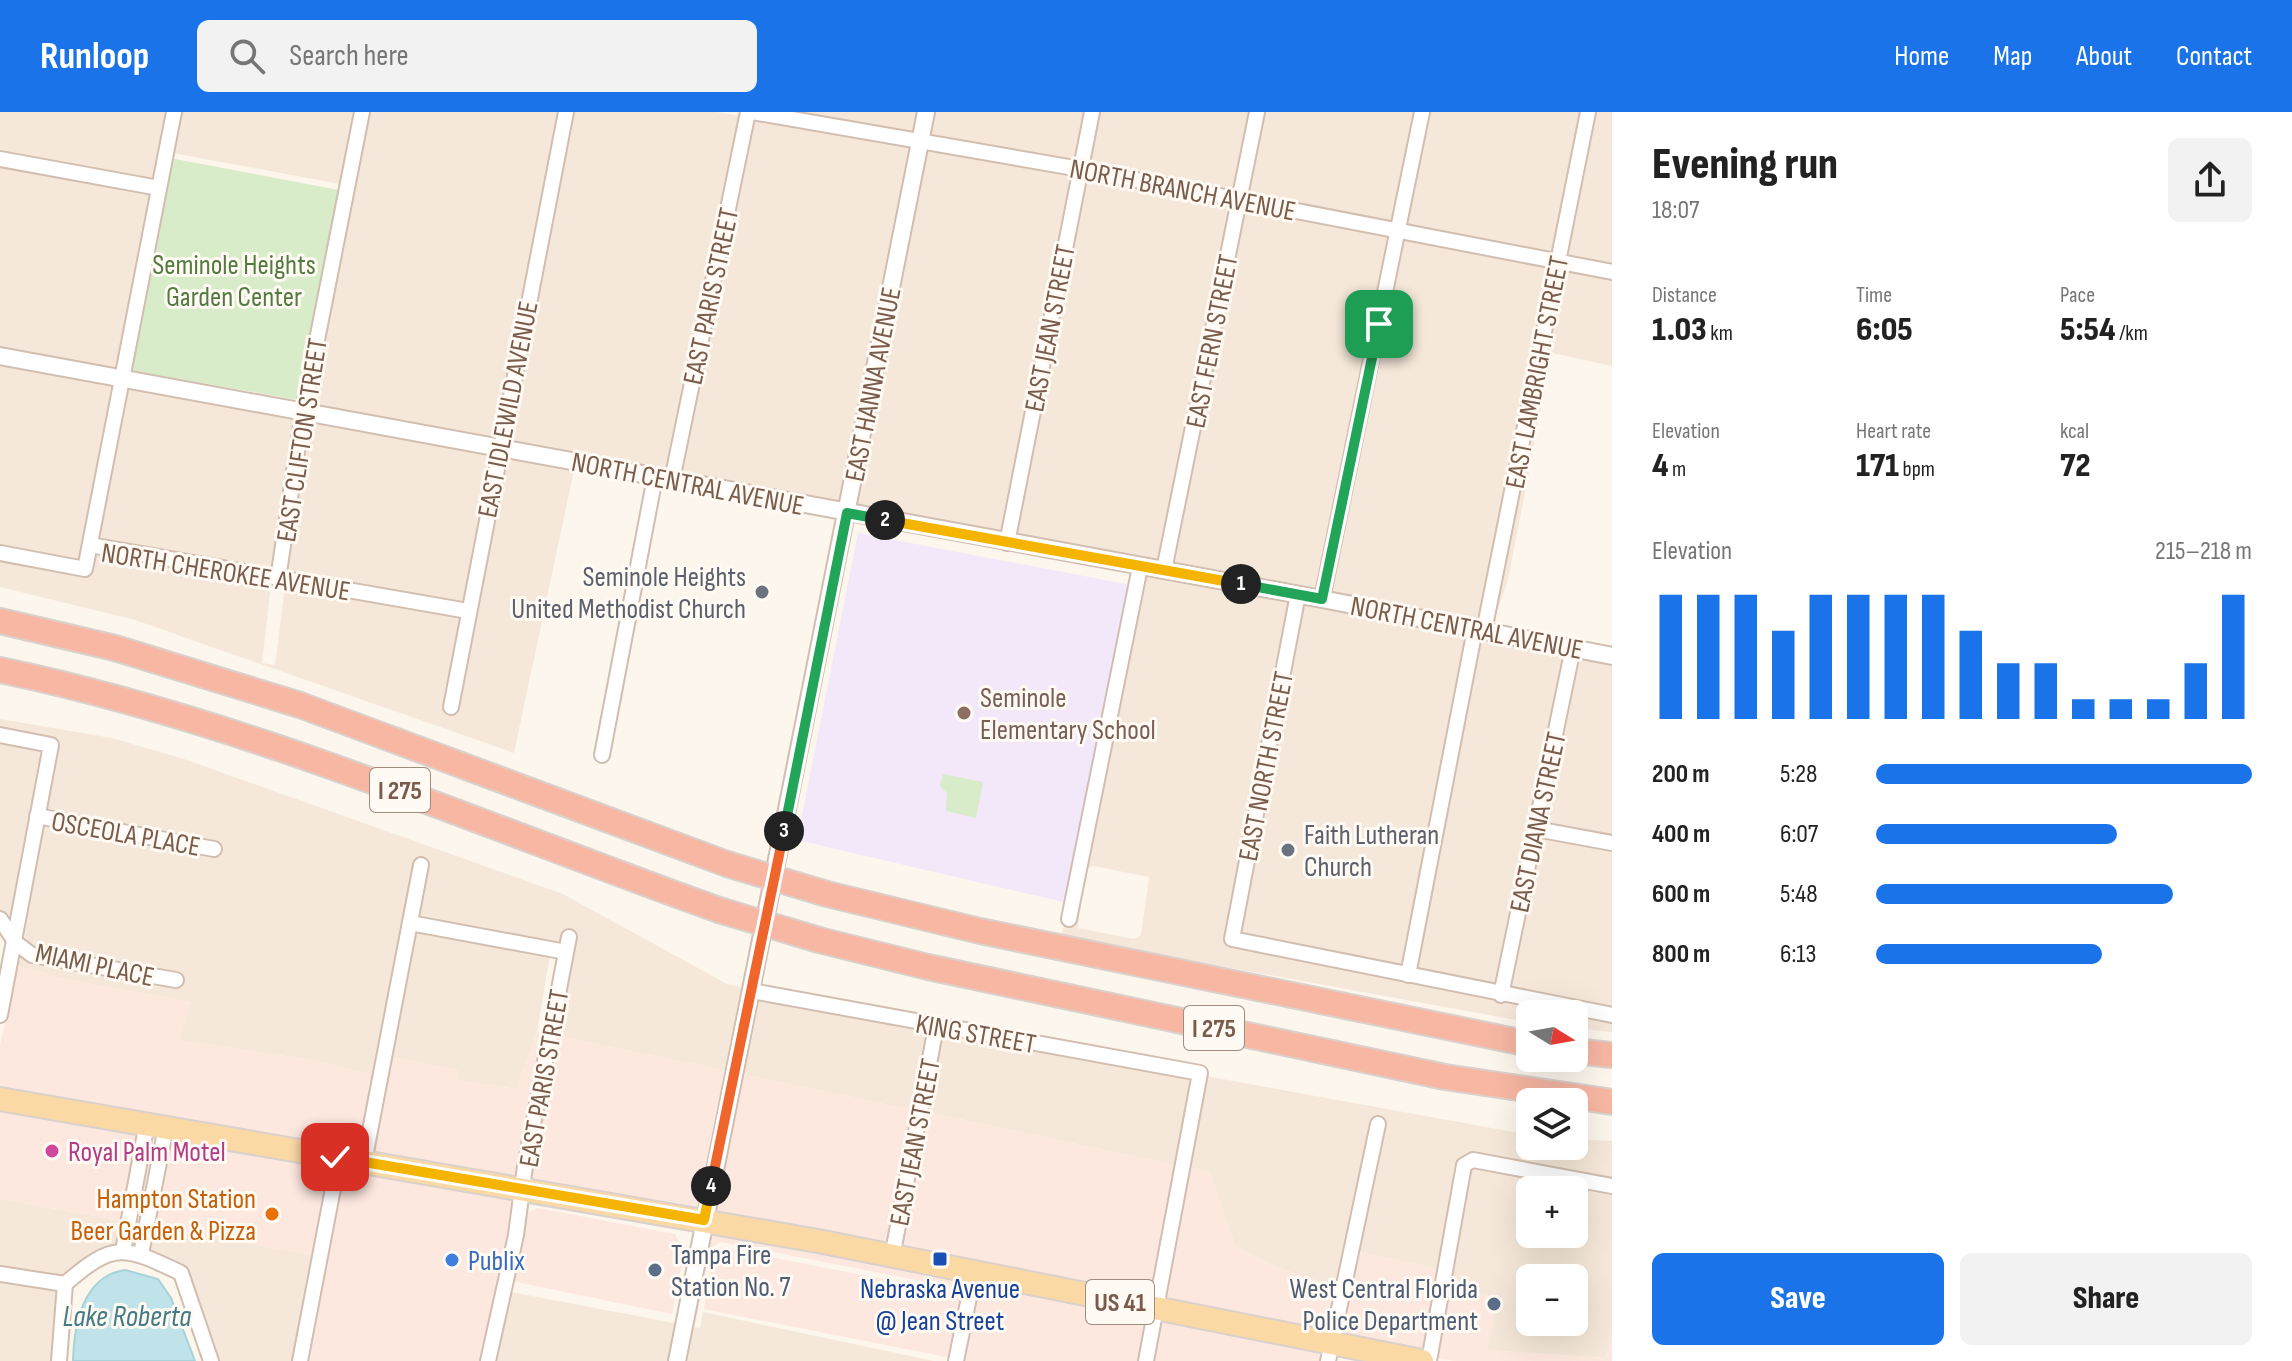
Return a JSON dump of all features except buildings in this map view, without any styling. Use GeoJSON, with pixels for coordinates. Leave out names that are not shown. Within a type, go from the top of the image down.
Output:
{"type":"FeatureCollection","features":[{"type":"Feature","properties":{"kind":"highway","name":"I 275"},"geometry":{"type":"LineString","coordinates":[[0,621],[115,648],[300,705],[727,864],[827,894],[994,934],[1516,1041]]}},
{"type":"Feature","properties":{"kind":"highway","name":"I 275"},"geometry":{"type":"LineString","coordinates":[[0,670],[105,694],[256,739],[719,910],[819,940],[943,971],[1418,1072],[1543,1094],[1612,1102]]}},
{"type":"Feature","properties":{"kind":"highway"},"geometry":{"type":"LineString","coordinates":[[1588,1052],[1612,1055]]}},
{"type":"Feature","properties":{"kind":"main road","name":"US 41"},"geometry":{"type":"LineString","coordinates":[[0,1099],[704,1220],[1156,1309],[1330,1352],[1422,1361]]}},
{"type":"Feature","properties":{"kind":"street"},"geometry":{"type":"LineString","coordinates":[[90,545],[174,112]]}},
{"type":"Feature","properties":{"kind":"street","name":"EAST CLIFTON STREET"},"geometry":{"type":"LineString","coordinates":[[278,579],[303,411],[362,112]]}},
{"type":"Feature","properties":{"kind":"street","name":"EAST IDLEWILD AVENUE"},"geometry":{"type":"LineString","coordinates":[[451,707],[566,112]]}},
{"type":"Feature","properties":{"kind":"street","name":"NORTH BRANCH AVENUE"},"geometry":{"type":"LineString","coordinates":[[750,112],[1080,169],[1612,272]]}},
{"type":"Feature","properties":{"kind":"street","name":"EAST PARIS STREET"},"geometry":{"type":"LineString","coordinates":[[672,480],[750,112]]}},
{"type":"Feature","properties":{"kind":"street","name":"EAST HANNA AVENUE"},"geometry":{"type":"LineString","coordinates":[[677,1361],[926,112]]}},
{"type":"Feature","properties":{"kind":"street","name":"EAST JEAN STREET"},"geometry":{"type":"LineString","coordinates":[[1007,543],[1092,112]]}},
{"type":"Feature","properties":{"kind":"street","name":"EAST FERN STREET"},"geometry":{"type":"LineString","coordinates":[[1164,570],[1257,112]]}},
{"type":"Feature","properties":{"kind":"street"},"geometry":{"type":"LineString","coordinates":[[1322,599],[1422,112]]}},
{"type":"Feature","properties":{"kind":"street","name":"EAST LAMBRIGHT STREET"},"geometry":{"type":"LineString","coordinates":[[1408,975],[1588,112]]}},
{"type":"Feature","properties":{"kind":"street"},"geometry":{"type":"LineString","coordinates":[[0,159],[159,188]]}},
{"type":"Feature","properties":{"kind":"street","name":"NORTH CENTRAL AVENUE"},"geometry":{"type":"LineString","coordinates":[[0,356],[1298,594],[1612,656]]}},
{"type":"Feature","properties":{"kind":"street"},"geometry":{"type":"LineString","coordinates":[[602,755],[655,477]]}},
{"type":"Feature","properties":{"kind":"street","name":"NORTH CHEROKEE AVENUE"},"geometry":{"type":"LineString","coordinates":[[0,553],[85,569],[90,545],[468,611]]}},
{"type":"Feature","properties":{"kind":"street"},"geometry":{"type":"LineString","coordinates":[[1069,919],[1140,567]]}},
{"type":"Feature","properties":{"kind":"street","name":"EAST NORTH STREET"},"geometry":{"type":"LineString","coordinates":[[1298,594],[1232,939],[1408,975]]}},
{"type":"Feature","properties":{"kind":"street","name":"EAST DIANA STREET"},"geometry":{"type":"LineString","coordinates":[[1501,995],[1573,648]]}},
{"type":"Feature","properties":{"kind":"street"},"geometry":{"type":"LineString","coordinates":[[0,735],[51,745],[0,1015]]}},
{"type":"Feature","properties":{"kind":"street","name":"OSCEOLA PLACE"},"geometry":{"type":"LineString","coordinates":[[37,816],[214,849]]}},
{"type":"Feature","properties":{"kind":"street"},"geometry":{"type":"LineString","coordinates":[[1536,829],[1612,843]]}},
{"type":"Feature","properties":{"kind":"street"},"geometry":{"type":"LineString","coordinates":[[364,1162],[421,865]]}},
{"type":"Feature","properties":{"kind":"street"},"geometry":{"type":"LineString","coordinates":[[0,919],[16,943]]}},
{"type":"Feature","properties":{"kind":"street","name":"EAST PARIS STREET"},"geometry":{"type":"LineString","coordinates":[[410,923],[568,944],[488,1361]]}},
{"type":"Feature","properties":{"kind":"street","name":"MIAMI PLACE"},"geometry":{"type":"LineString","coordinates":[[16,943],[32,955],[176,980]]}},
{"type":"Feature","properties":{"kind":"street"},"geometry":{"type":"LineString","coordinates":[[1408,975],[1612,1015]]}},
{"type":"Feature","properties":{"kind":"street","name":"KING STREET"},"geometry":{"type":"LineString","coordinates":[[752,991],[1200,1073],[1156,1309]]}},
{"type":"Feature","properties":{"kind":"street","name":"EAST JEAN STREET"},"geometry":{"type":"LineString","coordinates":[[892,1257],[936,1027]]}},
{"type":"Feature","properties":{"kind":"street"},"geometry":{"type":"LineString","coordinates":[[1330,1352],[1378,1124]]}},
{"type":"Feature","properties":{"kind":"street"},"geometry":{"type":"LineString","coordinates":[[123,1251],[156,1125]]}},
{"type":"Feature","properties":{"kind":"street"},"geometry":{"type":"LineString","coordinates":[[141,1254],[156,1125]]}},
{"type":"Feature","properties":{"kind":"street"},"geometry":{"type":"LineString","coordinates":[[300,1361],[339,1157]]}},
{"type":"Feature","properties":{"kind":"street"},"geometry":{"type":"LineString","coordinates":[[1429,1361],[1464,1165],[1473,1160],[1612,1186]]}},
{"type":"Feature","properties":{"kind":"street"},"geometry":{"type":"LineString","coordinates":[[59,1361],[65,1284],[96,1257],[123,1251],[141,1254],[181,1273],[211,1361]]}},
{"type":"Feature","properties":{"kind":"street"},"geometry":{"type":"LineString","coordinates":[[956,1361],[974,1273]]}},
{"type":"Feature","properties":{"kind":"street"},"geometry":{"type":"LineString","coordinates":[[0,1274],[65,1284]]}},
{"type":"Feature","properties":{"kind":"street"},"geometry":{"type":"LineString","coordinates":[[1146,1361],[1156,1309]]}},
{"type":"Feature","properties":{"kind":"shaded area"},"geometry":{"type":"Polygon","coordinates":[[[0,112],[167,112],[154,181],[0,153],[0,112]]]}},
{"type":"Feature","properties":{"kind":"shaded area"},"geometry":{"type":"Polygon","coordinates":[[[181,112],[354,112],[340,184],[173,153],[181,112]]]}},
{"type":"Feature","properties":{"kind":"shaded area"},"geometry":{"type":"Polygon","coordinates":[[[369,112],[559,112],[494,439],[311,407],[369,112]]]}},
{"type":"Feature","properties":{"kind":"shaded area"},"geometry":{"type":"Polygon","coordinates":[[[573,112],[716,112],[740,116],[666,472],[508,442],[573,112]]]}},
{"type":"Feature","properties":{"kind":"shaded area"},"geometry":{"type":"Polygon","coordinates":[[[788,112],[919,112],[914,135],[788,112]]]}},
{"type":"Feature","properties":{"kind":"shaded area"},"geometry":{"type":"Polygon","coordinates":[[[933,112],[1084,112],[1074,162],[928,137],[933,112]]]}},
{"type":"Feature","properties":{"kind":"shaded area"},"geometry":{"type":"Polygon","coordinates":[[[1099,112],[1250,112],[1234,192],[1088,164],[1099,112]]]}},
{"type":"Feature","properties":{"kind":"shaded area"},"geometry":{"type":"Polygon","coordinates":[[[1264,112],[1415,112],[1393,223],[1248,195],[1264,112]]]}},
{"type":"Feature","properties":{"kind":"shaded area"},"geometry":{"type":"Polygon","coordinates":[[[1430,112],[1581,112],[1553,253],[1407,226],[1430,112]]]}},
{"type":"Feature","properties":{"kind":"shaded area"},"geometry":{"type":"Polygon","coordinates":[[[1595,112],[1612,112],[1612,265],[1566,256],[1595,112]]]}},
{"type":"Feature","properties":{"kind":"shaded area"},"geometry":{"type":"Polygon","coordinates":[[[753,118],[912,147],[841,505],[680,475],[753,118]]]}},
{"type":"Feature","properties":{"kind":"shaded area"},"geometry":{"type":"Polygon","coordinates":[[[926,149],[1072,174],[1001,536],[855,508],[926,149]]]}},
{"type":"Feature","properties":{"kind":"shaded area"},"geometry":{"type":"Polygon","coordinates":[[[0,165],[151,193],[117,371],[0,350],[0,165]]]}},
{"type":"Feature","properties":{"kind":"shaded area"},"geometry":{"type":"Polygon","coordinates":[[[1086,177],[1232,204],[1159,563],[1015,538],[1086,177]]]}},
{"type":"Feature","properties":{"kind":"shaded area"},"geometry":{"type":"Polygon","coordinates":[[[1245,207],[1391,235],[1317,591],[1173,565],[1245,207]]]}},
{"type":"Feature","properties":{"kind":"shaded area"},"geometry":{"type":"Polygon","coordinates":[[[1405,238],[1550,265],[1479,624],[1330,594],[1405,238]]]}},
{"type":"Feature","properties":{"kind":"shaded area"},"geometry":{"type":"Polygon","coordinates":[[[1564,268],[1612,278],[1612,366],[1552,353],[1508,580],[1492,626],[1564,268]]]}},
{"type":"Feature","properties":{"kind":"shaded area"},"geometry":{"type":"Polygon","coordinates":[[[0,362],[115,383],[79,561],[0,546],[0,362]]]}},
{"type":"Feature","properties":{"kind":"shaded area"},"geometry":{"type":"Polygon","coordinates":[[[128,386],[295,416],[273,572],[98,540],[128,386]]]}},
{"type":"Feature","properties":{"kind":"shaded area"},"geometry":{"type":"Polygon","coordinates":[[[309,419],[491,452],[463,604],[286,574],[309,419]]]}},
{"type":"Feature","properties":{"kind":"shaded area"},"geometry":{"type":"Polygon","coordinates":[[[505,454],[647,482],[574,470],[514,753],[135,620],[0,587],[0,559],[84,575],[92,570],[96,553],[271,584],[262,663],[275,665],[285,587],[460,616],[443,711],[456,714],[505,454]]]}},
{"type":"Feature","properties":{"kind":"shaded area","name":"Seminole Elementary School"},"geometry":{"type":"Polygon","coordinates":[[[858,533],[1131,585],[1068,903],[797,840],[858,533]]]}},
{"type":"Feature","properties":{"kind":"shaded area"},"geometry":{"type":"Polygon","coordinates":[[[1146,574],[1290,599],[1224,943],[1516,1003],[1516,1020],[1061,937],[1064,924],[1075,926],[1084,882],[1078,928],[1134,939],[1141,935],[1149,877],[1093,866],[1087,869],[1146,574]]]}},
{"type":"Feature","properties":{"kind":"shaded area"},"geometry":{"type":"Polygon","coordinates":[[[1304,602],[1467,634],[1402,968],[1240,934],[1304,602]]]}},
{"type":"Feature","properties":{"kind":"shaded area"},"geometry":{"type":"Polygon","coordinates":[[[1480,637],[1565,653],[1496,987],[1416,971],[1480,637]]]}},
{"type":"Feature","properties":{"kind":"shaded area"},"geometry":{"type":"Polygon","coordinates":[[[1579,656],[1612,662],[1612,837],[1544,824],[1579,656]]]}},
{"type":"Feature","properties":{"kind":"shaded area"},"geometry":{"type":"Polygon","coordinates":[[[0,719],[112,738],[184,759],[563,894],[727,984],[746,988],[728,1071],[557,1036],[576,932],[563,930],[560,944],[418,918],[429,861],[416,857],[374,1075],[311,1060],[179,1040],[190,1002],[65,979],[18,966],[21,955],[31,962],[182,987],[184,975],[35,950],[24,941],[43,824],[220,856],[222,845],[45,812],[59,740],[0,729],[0,719]]]}},
{"type":"Feature","properties":{"kind":"shaded area"},"geometry":{"type":"Polygon","coordinates":[[[0,741],[43,749],[13,923],[0,913],[0,741]]]}},
{"type":"Feature","properties":{"kind":"shaded area"},"geometry":{"type":"Polygon","coordinates":[[[1541,836],[1612,850],[1612,1009],[1588,1005],[1588,1000],[1563,1000],[1509,990],[1541,836]]]}},
{"type":"Feature","properties":{"kind":"shaded area"},"geometry":{"type":"Polygon","coordinates":[[[416,930],[550,955],[537,1032],[516,1089],[457,1080],[457,1070],[392,1057],[416,930]]]}},
{"type":"Feature","properties":{"kind":"shaded area"},"geometry":{"type":"Polygon","coordinates":[[[18,966],[65,979],[191,1002],[180,1040],[311,1060],[374,1075],[359,1154],[0,1093],[0,1046],[18,966]]]}},
{"type":"Feature","properties":{"kind":"shaded area"},"geometry":{"type":"Polygon","coordinates":[[[758,998],[928,1032],[913,1110],[742,1074],[758,998]]]}},
{"type":"Feature","properties":{"kind":"shaded area"},"geometry":{"type":"Polygon","coordinates":[[[1588,1017],[1612,1021],[1612,1032],[1588,1029],[1588,1017]]]}},
{"type":"Feature","properties":{"kind":"shaded area"},"geometry":{"type":"Polygon","coordinates":[[[537,1032],[543,1033],[517,1182],[373,1157],[392,1057],[458,1070],[458,1080],[516,1089],[537,1032]]]}},
{"type":"Feature","properties":{"kind":"shaded area"},"geometry":{"type":"Polygon","coordinates":[[[942,1034],[1191,1078],[1175,1165],[927,1112],[942,1034]]]}},
{"type":"Feature","properties":{"kind":"shaded area"},"geometry":{"type":"Polygon","coordinates":[[[557,1036],[728,1071],[698,1213],[531,1184],[557,1036]]]}},
{"type":"Feature","properties":{"kind":"shaded area"},"geometry":{"type":"Polygon","coordinates":[[[742,1074],[913,1110],[886,1250],[712,1216],[742,1074]]]}},
{"type":"Feature","properties":{"kind":"shaded area"},"geometry":{"type":"Polygon","coordinates":[[[1206,1076],[1516,1132],[1516,1160],[1588,1160],[1588,1140],[1612,1141],[1612,1180],[1458,1163],[1440,1269],[1359,1252],[1386,1120],[1373,1117],[1337,1283],[1325,1283],[1279,1268],[1235,1246],[1210,1172],[1189,1168],[1206,1076]]]}},
{"type":"Feature","properties":{"kind":"shaded area"},"geometry":{"type":"Polygon","coordinates":[[[0,1105],[146,1130],[129,1222],[0,1199],[0,1105]]]}},
{"type":"Feature","properties":{"kind":"shaded area"},"geometry":{"type":"Polygon","coordinates":[[[927,1112],[1175,1165],[1150,1302],[900,1252],[927,1112]]]}},
{"type":"Feature","properties":{"kind":"shaded area"},"geometry":{"type":"Polygon","coordinates":[[[160,1132],[331,1162],[314,1255],[143,1225],[160,1132]]]}},
{"type":"Feature","properties":{"kind":"shaded area"},"geometry":{"type":"Polygon","coordinates":[[[345,1165],[515,1194],[481,1361],[307,1361],[345,1165]]]}},
{"type":"Feature","properties":{"kind":"shaded area"},"geometry":{"type":"Polygon","coordinates":[[[1475,1167],[1522,1176],[1516,1176],[1516,1248],[1588,1248],[1588,1188],[1612,1193],[1612,1335],[1605,1358],[1486,1350],[1498,1297],[1450,1288],[1467,1177],[1475,1167]]]}},
{"type":"Feature","properties":{"kind":"shaded area"},"geometry":{"type":"Polygon","coordinates":[[[1189,1168],[1210,1172],[1235,1246],[1279,1268],[1325,1283],[1337,1283],[1327,1336],[1164,1304],[1189,1168]]]}},
{"type":"Feature","properties":{"kind":"shaded area"},"geometry":{"type":"Polygon","coordinates":[[[0,1199],[129,1222],[125,1245],[91,1253],[62,1277],[0,1268],[0,1199]]]}},
{"type":"Feature","properties":{"kind":"shaded area"},"geometry":{"type":"Polygon","coordinates":[[[538,1208],[675,1234],[684,1253],[672,1314],[511,1281],[527,1213],[538,1208]]]}},
{"type":"Feature","properties":{"kind":"shaded area"},"geometry":{"type":"Polygon","coordinates":[[[143,1225],[314,1255],[293,1361],[218,1361],[216,1346],[187,1272],[139,1247],[143,1225]]]}},
{"type":"Feature","properties":{"kind":"shaded area"},"geometry":{"type":"Polygon","coordinates":[[[710,1228],[966,1278],[963,1289],[720,1242],[708,1250],[696,1322],[692,1321],[710,1228]]]}},
{"type":"Feature","properties":{"kind":"shaded area"},"geometry":{"type":"Polygon","coordinates":[[[720,1247],[963,1295],[951,1358],[704,1309],[713,1251],[720,1247]]]}},
{"type":"Feature","properties":{"kind":"shaded area"},"geometry":{"type":"Polygon","coordinates":[[[1359,1252],[1440,1269],[1423,1355],[1340,1339],[1359,1252]]]}},
{"type":"Feature","properties":{"kind":"shaded area"},"geometry":{"type":"Polygon","coordinates":[[[0,1280],[57,1289],[52,1361],[0,1361],[0,1280]]]}},
{"type":"Feature","properties":{"kind":"shaded area"},"geometry":{"type":"Polygon","coordinates":[[[979,1281],[1148,1314],[1139,1361],[964,1361],[979,1281]]]}},
{"type":"Feature","properties":{"kind":"shaded area"},"geometry":{"type":"Polygon","coordinates":[[[1450,1288],[1499,1297],[1486,1350],[1605,1358],[1612,1335],[1612,1361],[1454,1361],[1437,1358],[1450,1288]]]}},
{"type":"Feature","properties":{"kind":"shaded area"},"geometry":{"type":"Polygon","coordinates":[[[511,1292],[700,1328],[703,1312],[934,1361],[496,1361],[511,1292]]]}},
{"type":"Feature","properties":{"kind":"shaded area"},"geometry":{"type":"Polygon","coordinates":[[[1162,1317],[1324,1348],[1322,1361],[1153,1361],[1162,1317]]]}},
{"type":"Feature","properties":{"kind":"green space","name":"Seminole Heights Garden Center"},"geometry":{"type":"Polygon","coordinates":[[[170,158],[339,190],[298,400],[129,370],[170,158]]]}},
{"type":"Feature","properties":{"kind":"green space"},"geometry":{"type":"Polygon","coordinates":[[[943,774],[983,782],[976,818],[946,811],[947,793],[940,786],[943,774]]]}},
{"type":"Feature","properties":{"kind":"water","name":"Lake Roberta"},"geometry":{"type":"Polygon","coordinates":[[[125,1270],[158,1279],[171,1298],[195,1361],[73,1361],[79,1318],[90,1292],[111,1274],[125,1270]]]}},
{"type":"Feature","properties":{"kind":"place","name":"Seminole Heights United Methodist Church"},"geometry":{"type":"Point","coordinates":[762,592]}},
{"type":"Feature","properties":{"kind":"place","name":"Seminole Elementary School"},"geometry":{"type":"Point","coordinates":[964,713]}},
{"type":"Feature","properties":{"kind":"place","name":"Faith Lutheran Church"},"geometry":{"type":"Point","coordinates":[1288,850]}},
{"type":"Feature","properties":{"kind":"place","name":"Royal Palm Motel"},"geometry":{"type":"Point","coordinates":[52,1151]}},
{"type":"Feature","properties":{"kind":"place","name":"Hampton Station Beer Garden & Pizza"},"geometry":{"type":"Point","coordinates":[272,1214]}},
{"type":"Feature","properties":{"kind":"place","name":"Nebraska Avenue @ Jean Street"},"geometry":{"type":"Point","coordinates":[940,1259]}},
{"type":"Feature","properties":{"kind":"place","name":"Publix"},"geometry":{"type":"Point","coordinates":[452,1260]}},
{"type":"Feature","properties":{"kind":"place","name":"Tampa Fire Station No. 7"},"geometry":{"type":"Point","coordinates":[655,1270]}},
{"type":"Feature","properties":{"kind":"place","name":"West Central Florida Police Department"},"geometry":{"type":"Point","coordinates":[1494,1304]}},
{"type":"Feature","properties":{"kind":"route"},"geometry":{"type":"LineString","coordinates":[[335,1157],[704,1220],[847,513],[1322,599],[1379,324]]}}]}
